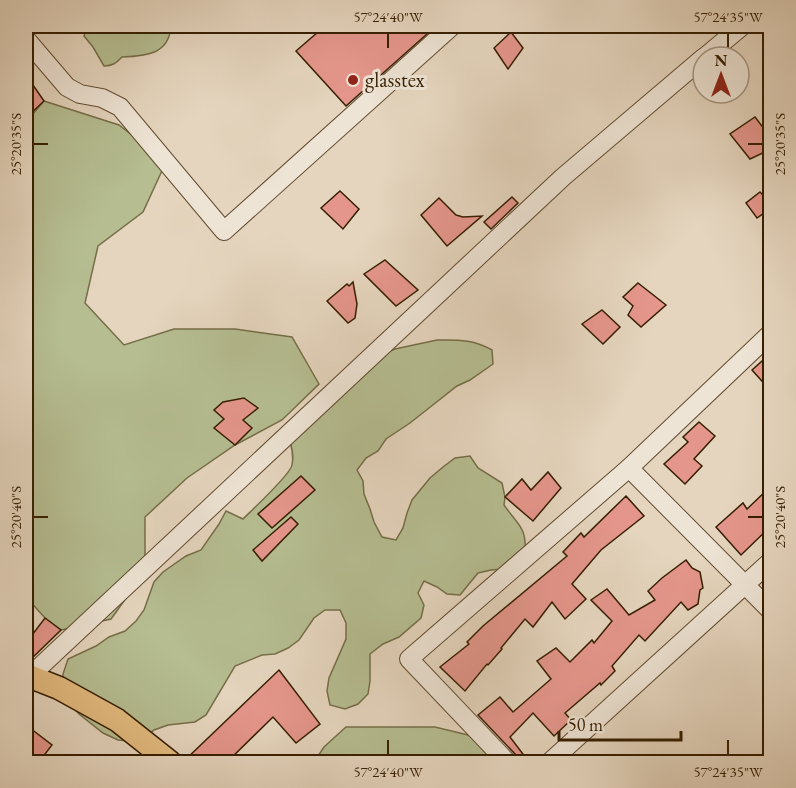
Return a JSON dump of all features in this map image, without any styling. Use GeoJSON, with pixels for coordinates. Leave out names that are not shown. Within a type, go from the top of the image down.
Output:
{"type":"FeatureCollection","features":[{"type":"Feature","properties":{"kind":"main road"},"geometry":{"type":"LineString","coordinates":[[28,675],[60,688],[117,720],[170,762]]}},
{"type":"Feature","properties":{"kind":"street"},"geometry":{"type":"LineString","coordinates":[[26,39],[67,87],[80,94],[102,98],[120,107],[224,231],[452,26]]}},
{"type":"Feature","properties":{"kind":"street"},"geometry":{"type":"LineString","coordinates":[[719,45],[742,26]]}},
{"type":"Feature","properties":{"kind":"street"},"geometry":{"type":"LineString","coordinates":[[28,675],[563,177],[691,69]]}},
{"type":"Feature","properties":{"kind":"street"},"geometry":{"type":"LineString","coordinates":[[507,762],[409,659],[629,468],[771,334]]}},
{"type":"Feature","properties":{"kind":"street"},"geometry":{"type":"LineString","coordinates":[[629,468],[771,610]]}},
{"type":"Feature","properties":{"kind":"street"},"geometry":{"type":"LineString","coordinates":[[550,762],[771,562]]}},
{"type":"Feature","properties":{"kind":"green space"},"geometry":{"type":"Polygon","coordinates":[[[90,26],[171,26],[166,43],[161,48],[139,56],[122,57],[114,64],[104,66],[84,36],[86,29],[90,26]]]}},
{"type":"Feature","properties":{"kind":"green space"},"geometry":{"type":"Polygon","coordinates":[[[44,101],[119,125],[166,162],[143,212],[98,246],[85,303],[124,345],[174,329],[235,329],[292,337],[319,384],[282,420],[235,445],[187,478],[145,517],[145,572],[111,619],[61,630],[45,618],[26,597],[26,122],[44,101]]]}},
{"type":"Feature","properties":{"kind":"green space"},"geometry":{"type":"Polygon","coordinates":[[[437,340],[466,341],[485,346],[492,350],[493,364],[457,386],[386,439],[378,451],[366,458],[357,470],[363,481],[364,494],[374,522],[382,537],[396,540],[403,528],[412,500],[430,478],[455,458],[470,456],[478,468],[502,483],[504,505],[523,531],[525,552],[504,569],[478,573],[460,595],[447,594],[424,581],[418,593],[424,605],[421,618],[399,637],[383,644],[370,654],[368,694],[358,704],[345,709],[330,705],[327,691],[329,678],[346,639],[346,623],[340,610],[325,610],[314,618],[299,640],[288,648],[235,666],[206,715],[195,722],[168,725],[154,730],[144,739],[130,741],[118,740],[103,733],[79,714],[69,702],[63,689],[63,674],[68,659],[125,631],[136,621],[144,610],[154,582],[163,572],[186,556],[201,550],[226,511],[243,519],[263,500],[292,465],[290,441],[368,360],[395,349],[437,340]]]}},
{"type":"Feature","properties":{"kind":"green space"},"geometry":{"type":"Polygon","coordinates":[[[346,727],[435,727],[468,735],[498,749],[495,762],[314,762],[324,747],[346,727]]]}},
{"type":"Feature","properties":{"kind":"building","name":"glasstex"},"geometry":{"type":"Polygon","coordinates":[[[325,26],[436,26],[346,106],[296,51],[325,26]]]}},
{"type":"Feature","properties":{"kind":"building"},"geometry":{"type":"Polygon","coordinates":[[[511,32],[523,48],[508,69],[494,48],[511,32]]]}},
{"type":"Feature","properties":{"kind":"building"},"geometry":{"type":"Polygon","coordinates":[[[26,75],[44,101],[26,118],[26,75]]]}},
{"type":"Feature","properties":{"kind":"building"},"geometry":{"type":"Polygon","coordinates":[[[755,117],[771,138],[771,149],[750,159],[730,134],[755,117]]]}},
{"type":"Feature","properties":{"kind":"building"},"geometry":{"type":"Polygon","coordinates":[[[340,191],[359,209],[343,229],[321,208],[340,191]]]}},
{"type":"Feature","properties":{"kind":"building"},"geometry":{"type":"Polygon","coordinates":[[[760,192],[771,203],[771,208],[757,218],[746,203],[760,192]]]}},
{"type":"Feature","properties":{"kind":"building"},"geometry":{"type":"Polygon","coordinates":[[[512,197],[518,203],[491,229],[484,222],[512,197]]]}},
{"type":"Feature","properties":{"kind":"building"},"geometry":{"type":"Polygon","coordinates":[[[439,198],[456,215],[482,216],[447,246],[421,215],[439,198]]]}},
{"type":"Feature","properties":{"kind":"building"},"geometry":{"type":"Polygon","coordinates":[[[385,260],[418,290],[396,306],[364,274],[385,260]]]}},
{"type":"Feature","properties":{"kind":"building"},"geometry":{"type":"Polygon","coordinates":[[[353,282],[357,304],[355,318],[348,323],[327,301],[347,284],[349,286],[353,282]]]}},
{"type":"Feature","properties":{"kind":"building"},"geometry":{"type":"Polygon","coordinates":[[[638,283],[666,305],[641,327],[628,315],[633,306],[623,297],[638,283]]]}},
{"type":"Feature","properties":{"kind":"building"},"geometry":{"type":"Polygon","coordinates":[[[602,310],[620,327],[603,344],[582,324],[602,310]]]}},
{"type":"Feature","properties":{"kind":"building"},"geometry":{"type":"Polygon","coordinates":[[[771,353],[771,391],[752,370],[771,353]]]}},
{"type":"Feature","properties":{"kind":"building"},"geometry":{"type":"Polygon","coordinates":[[[244,398],[258,408],[243,420],[252,428],[235,445],[214,428],[224,419],[214,410],[223,402],[244,398]]]}},
{"type":"Feature","properties":{"kind":"building"},"geometry":{"type":"Polygon","coordinates":[[[699,422],[715,436],[694,459],[702,466],[685,484],[664,464],[688,442],[683,437],[699,422]]]}},
{"type":"Feature","properties":{"kind":"building"},"geometry":{"type":"Polygon","coordinates":[[[548,472],[561,488],[533,521],[505,497],[522,479],[531,490],[548,472]]]}},
{"type":"Feature","properties":{"kind":"building"},"geometry":{"type":"Polygon","coordinates":[[[301,476],[315,490],[272,528],[258,514],[301,476]]]}},
{"type":"Feature","properties":{"kind":"building"},"geometry":{"type":"Polygon","coordinates":[[[771,486],[771,526],[741,555],[716,527],[743,503],[747,509],[771,486]]]}},
{"type":"Feature","properties":{"kind":"building"},"geometry":{"type":"Polygon","coordinates":[[[626,496],[644,516],[601,550],[572,584],[586,599],[565,619],[552,602],[533,627],[525,619],[465,691],[440,667],[469,644],[467,642],[483,626],[567,556],[563,552],[581,533],[584,537],[626,496]]]}},
{"type":"Feature","properties":{"kind":"building"},"geometry":{"type":"Polygon","coordinates":[[[291,517],[298,524],[262,561],[253,550],[291,517]]]}},
{"type":"Feature","properties":{"kind":"building"},"geometry":{"type":"Polygon","coordinates":[[[686,560],[692,568],[700,572],[703,588],[700,590],[698,604],[688,610],[681,602],[645,641],[639,635],[612,666],[615,671],[565,713],[571,720],[554,736],[533,713],[510,737],[529,762],[518,762],[515,754],[478,715],[500,697],[513,712],[551,679],[537,661],[556,648],[570,662],[592,640],[594,643],[612,621],[591,600],[607,589],[629,615],[655,600],[648,591],[686,560]]]}},
{"type":"Feature","properties":{"kind":"building"},"geometry":{"type":"Polygon","coordinates":[[[45,618],[61,630],[31,659],[26,655],[26,643],[45,618]]]}},
{"type":"Feature","properties":{"kind":"building"},"geometry":{"type":"Polygon","coordinates":[[[279,670],[320,724],[296,743],[273,717],[227,762],[183,762],[279,670]]]}},
{"type":"Feature","properties":{"kind":"building"},"geometry":{"type":"Polygon","coordinates":[[[26,725],[52,745],[39,762],[26,762],[26,725]]]}},
{"type":"Feature","properties":{"kind":"place","name":"glasstex"},"geometry":{"type":"Point","coordinates":[353,80]}}]}
